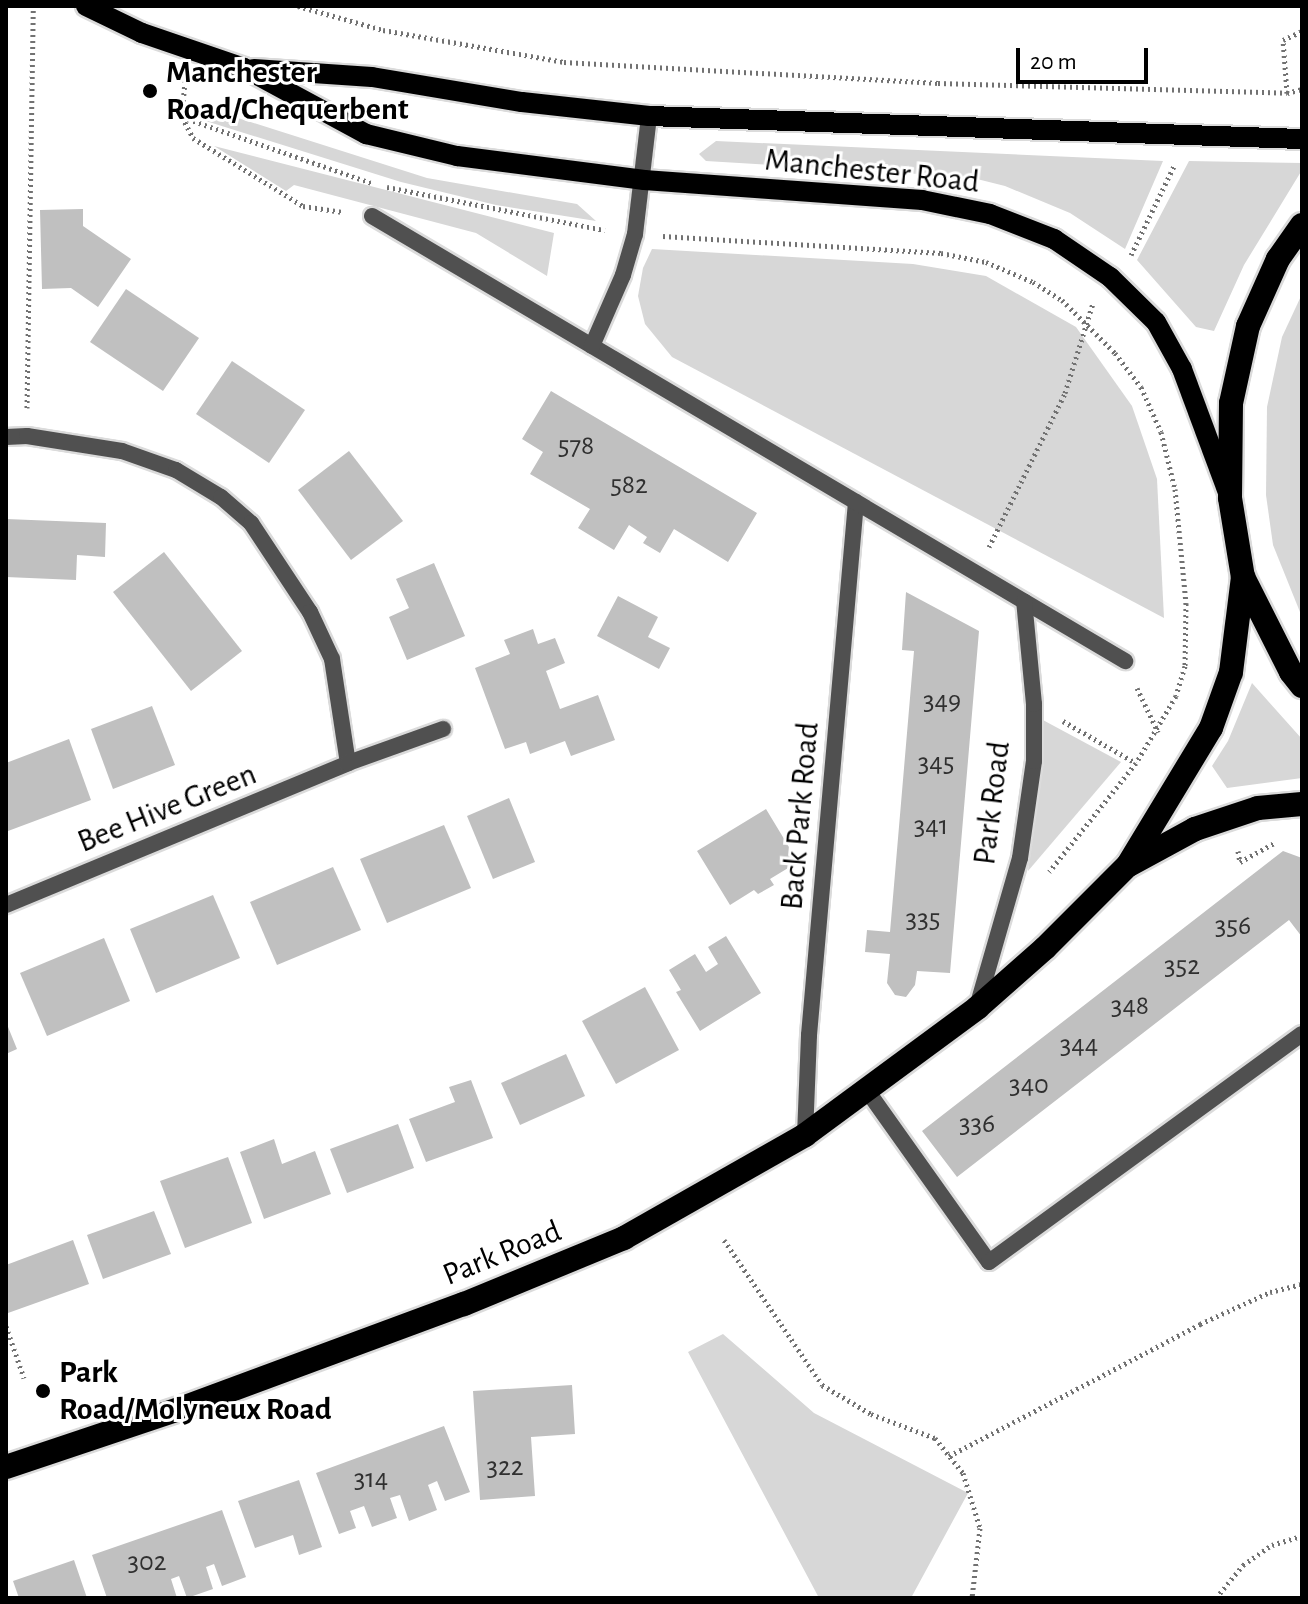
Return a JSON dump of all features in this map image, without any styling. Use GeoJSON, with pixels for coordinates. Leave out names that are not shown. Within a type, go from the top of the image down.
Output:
{"type":"FeatureCollection","features":[{"type":"Feature","properties":{"kind":"highway"},"geometry":{"type":"LineString","coordinates":[[1302,225],[1278,259],[1248,326],[1231,403],[1230,498],[1243,577],[1291,672],[1302,686]]}},
{"type":"Feature","properties":{"kind":"highway","name":"Park Road"},"geometry":{"type":"LineString","coordinates":[[6,1467],[185,1407],[450,1309],[624,1238],[805,1135],[977,1008],[1045,948],[1128,865],[1211,728],[1231,672],[1243,577]]}},
{"type":"Feature","properties":{"kind":"highway","name":"Park Road"},"geometry":{"type":"LineString","coordinates":[[1128,865],[1195,829],[1258,808],[1302,804]]}},
{"type":"Feature","properties":{"kind":"main road","name":"Manchester Road"},"geometry":{"type":"LineString","coordinates":[[86,6],[142,33],[244,68],[366,134],[457,156],[644,180],[922,200],[990,214],[1054,239],[1110,277],[1156,322],[1182,369],[1230,498]]}},
{"type":"Feature","properties":{"kind":"main road","name":"Manchester Road"},"geometry":{"type":"LineString","coordinates":[[244,68],[372,77],[493,98],[649,116],[1302,139]]}},
{"type":"Feature","properties":{"kind":"street"},"geometry":{"type":"LineString","coordinates":[[592,346],[623,275],[635,234],[644,180],[649,116]]}},
{"type":"Feature","properties":{"kind":"street"},"geometry":{"type":"LineString","coordinates":[[372,216],[1125,661]]}},
{"type":"Feature","properties":{"kind":"street"},"geometry":{"type":"LineString","coordinates":[[6,437],[27,436],[122,451],[176,470],[221,497],[251,523],[297,589],[332,659],[348,763]]}},
{"type":"Feature","properties":{"kind":"street","name":"Back Park Road"},"geometry":{"type":"LineString","coordinates":[[805,1135],[809,1035],[856,502]]}},
{"type":"Feature","properties":{"kind":"street","name":"Park Road"},"geometry":{"type":"LineString","coordinates":[[977,1008],[1020,858],[1034,761],[1034,704],[1024,601]]}},
{"type":"Feature","properties":{"kind":"street","name":"Bee Hive Green"},"geometry":{"type":"LineString","coordinates":[[6,905],[348,763],[443,729]]}},
{"type":"Feature","properties":{"kind":"street"},"geometry":{"type":"LineString","coordinates":[[866,1089],[989,1262],[1302,1034]]}},
{"type":"Feature","properties":{"kind":"path"},"geometry":{"type":"LineString","coordinates":[[27,436],[33,6]]}},
{"type":"Feature","properties":{"kind":"path"},"geometry":{"type":"LineString","coordinates":[[298,6],[383,30],[564,62],[938,83],[1287,93],[1302,89]]}},
{"type":"Feature","properties":{"kind":"path"},"geometry":{"type":"LineString","coordinates":[[1287,93],[1283,40],[1302,31]]}},
{"type":"Feature","properties":{"kind":"path"},"geometry":{"type":"LineString","coordinates":[[187,48],[182,117],[193,138],[303,206],[372,216]]}},
{"type":"Feature","properties":{"kind":"path"},"geometry":{"type":"LineString","coordinates":[[977,573],[1065,393],[1089,324],[1091,307],[1110,277],[1131,255],[1176,162],[1184,89]]}},
{"type":"Feature","properties":{"kind":"path"},"geometry":{"type":"LineString","coordinates":[[182,117],[373,184],[576,226],[635,234],[941,253],[986,262],[1033,282],[1062,300],[1089,324],[1141,387],[1161,432],[1175,489],[1186,603],[1186,657],[1176,696],[1157,731],[1136,763],[1048,873]]}},
{"type":"Feature","properties":{"kind":"path"},"geometry":{"type":"LineString","coordinates":[[1125,661],[1157,731]]}},
{"type":"Feature","properties":{"kind":"path"},"geometry":{"type":"LineString","coordinates":[[1034,704],[1136,763]]}},
{"type":"Feature","properties":{"kind":"path"},"geometry":{"type":"LineString","coordinates":[[1240,862],[1276,842]]}},
{"type":"Feature","properties":{"kind":"path"},"geometry":{"type":"LineString","coordinates":[[724,1240],[822,1385],[871,1414],[935,1438],[963,1473],[980,1528],[972,1598]]}},
{"type":"Feature","properties":{"kind":"path"},"geometry":{"type":"LineString","coordinates":[[949,1456],[1200,1324],[1270,1292],[1302,1284]]}},
{"type":"Feature","properties":{"kind":"path"},"geometry":{"type":"LineString","coordinates":[[6,1326],[24,1378]]}},
{"type":"Feature","properties":{"kind":"path"},"geometry":{"type":"LineString","coordinates":[[1216,1598],[1253,1558],[1272,1545],[1302,1536]]}},
{"type":"Feature","properties":{"kind":"shaded area"},"geometry":{"type":"Polygon","coordinates":[[[197,105],[427,178],[577,204],[596,221],[496,205],[401,182],[193,117],[197,105]]]}},
{"type":"Feature","properties":{"kind":"shaded area"},"geometry":{"type":"Polygon","coordinates":[[[716,141],[1163,161],[1125,249],[1070,213],[1005,186],[969,177],[706,161],[699,154],[716,141]]]}},
{"type":"Feature","properties":{"kind":"shaded area"},"geometry":{"type":"Polygon","coordinates":[[[214,146],[554,233],[547,276],[476,233],[294,185],[286,191],[214,146]]]}},
{"type":"Feature","properties":{"kind":"shaded area"},"geometry":{"type":"Polygon","coordinates":[[[1189,161],[1302,163],[1302,170],[1244,265],[1214,331],[1196,327],[1137,260],[1189,161]]]}},
{"type":"Feature","properties":{"kind":"shaded area"},"geometry":{"type":"Polygon","coordinates":[[[652,249],[913,264],[986,276],[1076,327],[1132,406],[1157,479],[1164,618],[672,357],[645,324],[638,296],[643,268],[652,249]]]}},
{"type":"Feature","properties":{"kind":"shaded area"},"geometry":{"type":"Polygon","coordinates":[[[1302,294],[1302,617],[1273,545],[1266,495],[1267,407],[1282,337],[1302,294]]]}},
{"type":"Feature","properties":{"kind":"shaded area"},"geometry":{"type":"Polygon","coordinates":[[[1252,683],[1302,739],[1302,778],[1227,788],[1212,766],[1228,741],[1252,683]]]}},
{"type":"Feature","properties":{"kind":"shaded area"},"geometry":{"type":"Polygon","coordinates":[[[1041,719],[1121,762],[1028,871],[1041,719]]]}},
{"type":"Feature","properties":{"kind":"shaded area"},"geometry":{"type":"Polygon","coordinates":[[[723,1334],[814,1413],[968,1493],[911,1598],[819,1598],[688,1352],[723,1334]]]}},
{"type":"Feature","properties":{"kind":"building"},"geometry":{"type":"Polygon","coordinates":[[[83,209],[83,226],[131,259],[98,307],[71,288],[42,289],[40,210],[83,209]]]}},
{"type":"Feature","properties":{"kind":"building"},"geometry":{"type":"Polygon","coordinates":[[[126,289],[199,338],[163,391],[90,342],[126,289]]]}},
{"type":"Feature","properties":{"kind":"building"},"geometry":{"type":"Polygon","coordinates":[[[232,361],[305,410],[269,463],[196,414],[232,361]]]}},
{"type":"Feature","properties":{"kind":"building"},"geometry":{"type":"Polygon","coordinates":[[[551,391],[757,513],[728,562],[674,529],[660,553],[643,543],[647,537],[629,525],[614,550],[578,528],[590,509],[530,474],[543,452],[522,439],[551,391]]]}},
{"type":"Feature","properties":{"kind":"building"},"geometry":{"type":"Polygon","coordinates":[[[349,451],[403,521],[351,560],[298,490],[349,451]]]}},
{"type":"Feature","properties":{"kind":"building"},"geometry":{"type":"Polygon","coordinates":[[[6,519],[106,523],[105,557],[77,555],[76,580],[6,577],[6,519]]]}},
{"type":"Feature","properties":{"kind":"building"},"geometry":{"type":"Polygon","coordinates":[[[164,552],[242,651],[191,691],[113,592],[164,552]]]}},
{"type":"Feature","properties":{"kind":"building"},"geometry":{"type":"Polygon","coordinates":[[[434,563],[465,636],[407,660],[389,617],[409,608],[396,579],[434,563]]]}},
{"type":"Feature","properties":{"kind":"building"},"geometry":{"type":"Polygon","coordinates":[[[906,592],[979,631],[950,973],[917,971],[915,985],[906,997],[895,995],[887,983],[890,954],[865,952],[867,930],[890,932],[914,651],[902,650],[906,592]]]}},
{"type":"Feature","properties":{"kind":"building"},"geometry":{"type":"Polygon","coordinates":[[[618,596],[658,617],[648,637],[670,648],[659,669],[597,636],[618,596]]]}},
{"type":"Feature","properties":{"kind":"building"},"geometry":{"type":"Polygon","coordinates":[[[533,629],[538,644],[555,638],[565,663],[546,671],[560,709],[598,695],[615,740],[571,756],[565,741],[530,754],[526,742],[505,749],[475,668],[510,654],[504,640],[533,629]]]}},
{"type":"Feature","properties":{"kind":"building"},"geometry":{"type":"Polygon","coordinates":[[[152,706],[175,765],[113,789],[91,729],[152,706]]]}},
{"type":"Feature","properties":{"kind":"building"},"geometry":{"type":"Polygon","coordinates":[[[69,739],[91,800],[8,831],[6,763],[69,739]]]}},
{"type":"Feature","properties":{"kind":"building"},"geometry":{"type":"Polygon","coordinates":[[[509,798],[535,862],[493,879],[467,816],[509,798]]]}},
{"type":"Feature","properties":{"kind":"building"},"geometry":{"type":"Polygon","coordinates":[[[766,809],[798,862],[770,879],[774,885],[758,894],[754,890],[730,905],[697,851],[766,809]]]}},
{"type":"Feature","properties":{"kind":"building"},"geometry":{"type":"Polygon","coordinates":[[[444,825],[471,888],[387,923],[360,859],[444,825]]]}},
{"type":"Feature","properties":{"kind":"building"},"geometry":{"type":"Polygon","coordinates":[[[1283,851],[1302,858],[1302,937],[1289,920],[957,1177],[922,1131],[1283,851]]]}},
{"type":"Feature","properties":{"kind":"building"},"geometry":{"type":"Polygon","coordinates":[[[333,867],[361,930],[277,965],[250,902],[333,867]]]}},
{"type":"Feature","properties":{"kind":"building"},"geometry":{"type":"Polygon","coordinates":[[[213,895],[240,958],[156,993],[130,929],[213,895]]]}},
{"type":"Feature","properties":{"kind":"building"},"geometry":{"type":"Polygon","coordinates":[[[726,936],[761,993],[700,1031],[676,992],[681,990],[669,970],[695,954],[706,972],[718,964],[708,947],[726,936]]]}},
{"type":"Feature","properties":{"kind":"building"},"geometry":{"type":"Polygon","coordinates":[[[104,938],[130,1001],[47,1036],[20,973],[104,938]]]}},
{"type":"Feature","properties":{"kind":"building"},"geometry":{"type":"Polygon","coordinates":[[[645,987],[679,1050],[616,1084],[582,1021],[645,987]]]}},
{"type":"Feature","properties":{"kind":"building"},"geometry":{"type":"Polygon","coordinates":[[[6,1022],[17,1049],[6,1054],[6,1022]]]}},
{"type":"Feature","properties":{"kind":"building"},"geometry":{"type":"Polygon","coordinates":[[[566,1054],[585,1096],[520,1125],[501,1083],[566,1054]]]}},
{"type":"Feature","properties":{"kind":"building"},"geometry":{"type":"Polygon","coordinates":[[[471,1080],[493,1138],[426,1162],[409,1119],[455,1102],[449,1087],[471,1080]]]}},
{"type":"Feature","properties":{"kind":"building"},"geometry":{"type":"Polygon","coordinates":[[[398,1124],[414,1168],[347,1193],[330,1149],[398,1124]]]}},
{"type":"Feature","properties":{"kind":"building"},"geometry":{"type":"Polygon","coordinates":[[[274,1139],[282,1164],[315,1151],[331,1194],[264,1219],[240,1152],[274,1139]]]}},
{"type":"Feature","properties":{"kind":"building"},"geometry":{"type":"Polygon","coordinates":[[[228,1157],[252,1223],[185,1248],[160,1181],[228,1157]]]}},
{"type":"Feature","properties":{"kind":"building"},"geometry":{"type":"Polygon","coordinates":[[[154,1211],[171,1254],[103,1279],[87,1235],[154,1211]]]}},
{"type":"Feature","properties":{"kind":"building"},"geometry":{"type":"Polygon","coordinates":[[[73,1240],[89,1284],[8,1313],[6,1265],[73,1240]]]}},
{"type":"Feature","properties":{"kind":"building"},"geometry":{"type":"Polygon","coordinates":[[[572,1385],[575,1434],[531,1437],[535,1496],[480,1500],[473,1391],[572,1385]]]}},
{"type":"Feature","properties":{"kind":"building"},"geometry":{"type":"Polygon","coordinates":[[[444,1426],[470,1492],[445,1501],[437,1481],[428,1485],[437,1510],[409,1521],[400,1495],[390,1498],[397,1518],[372,1527],[364,1506],[350,1511],[356,1528],[339,1534],[316,1473],[444,1426]]]}},
{"type":"Feature","properties":{"kind":"building"},"geometry":{"type":"Polygon","coordinates":[[[299,1480],[322,1547],[299,1555],[293,1535],[255,1548],[238,1501],[299,1480]]]}},
{"type":"Feature","properties":{"kind":"building"},"geometry":{"type":"Polygon","coordinates":[[[222,1510],[246,1577],[222,1586],[214,1564],[206,1567],[213,1589],[187,1598],[179,1576],[171,1579],[177,1598],[107,1598],[92,1555],[222,1510]]]}},
{"type":"Feature","properties":{"kind":"building"},"geometry":{"type":"Polygon","coordinates":[[[74,1560],[87,1598],[19,1598],[13,1581],[74,1560]]]}},
{"type":"Feature","properties":{"kind":"place","name":"Manchester Road/Chequerbent"},"geometry":{"type":"Point","coordinates":[150,91]}},
{"type":"Feature","properties":{"kind":"place","name":"Park Road/Molyneux Road"},"geometry":{"type":"Point","coordinates":[43,1391]}}]}
